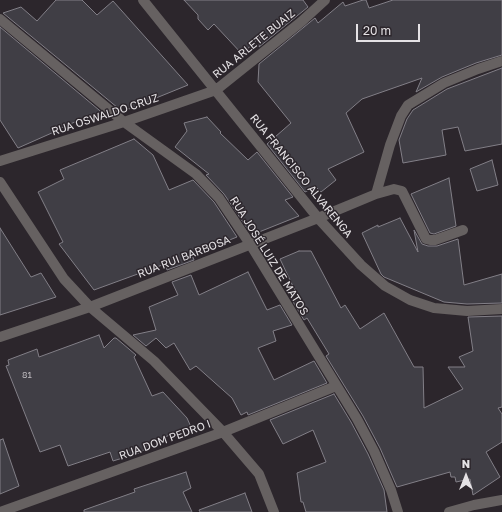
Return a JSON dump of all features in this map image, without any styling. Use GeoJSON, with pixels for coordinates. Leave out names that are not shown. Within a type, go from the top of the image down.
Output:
{"type":"FeatureCollection","features":[{"type":"Feature","properties":{"kind":"street","name":"RUA FRANCISCO ALVARENGA"},"geometry":{"type":"LineString","coordinates":[[142,0],[318,218],[361,265],[385,286],[410,300],[434,308],[461,311],[502,309]]}},
{"type":"Feature","properties":{"kind":"street","name":"RUA ARLETE BUAIZ"},"geometry":{"type":"LineString","coordinates":[[216,90],[301,22],[325,0]]}},
{"type":"Feature","properties":{"kind":"street","name":"RUA JOSÉ LUIZ DE MATOS"},"geometry":{"type":"LineString","coordinates":[[0,19],[124,122],[196,174],[219,198],[250,244],[374,451],[391,490],[398,512]]}},
{"type":"Feature","properties":{"kind":"street"},"geometry":{"type":"LineString","coordinates":[[376,194],[390,145],[401,116],[408,105],[444,83],[502,61]]}},
{"type":"Feature","properties":{"kind":"street","name":"RUA OSWALDO CRUZ"},"geometry":{"type":"LineString","coordinates":[[0,161],[124,122],[216,90]]}},
{"type":"Feature","properties":{"kind":"street"},"geometry":{"type":"LineString","coordinates":[[0,182],[64,279],[90,307],[154,361],[223,432],[259,474],[274,512]]}},
{"type":"Feature","properties":{"kind":"street","name":"RUA RUI BARBOSA"},"geometry":{"type":"LineString","coordinates":[[0,337],[90,307],[376,194],[394,189],[402,191],[426,239],[435,240],[464,230]]}},
{"type":"Feature","properties":{"kind":"street","name":"RUA DOM PEDRO I"},"geometry":{"type":"LineString","coordinates":[[0,512],[223,432],[336,386]]}},
{"type":"Feature","properties":{"kind":"street"},"geometry":{"type":"LineString","coordinates":[[449,512],[474,505],[502,500]]}},
{"type":"Feature","properties":{"kind":"building"},"geometry":{"type":"Polygon","coordinates":[[[56,0],[82,0],[97,15],[113,1],[188,85],[129,109],[124,105],[118,108],[3,13],[21,7],[37,21],[56,0]]]}},
{"type":"Feature","properties":{"kind":"building"},"geometry":{"type":"Polygon","coordinates":[[[184,0],[303,0],[308,7],[259,47],[260,37],[242,54],[214,24],[208,30],[198,19],[198,15],[184,0]]]}},
{"type":"Feature","properties":{"kind":"building"},"geometry":{"type":"Polygon","coordinates":[[[366,0],[369,8],[393,0],[502,0],[502,55],[476,63],[442,77],[416,92],[422,78],[362,99],[346,113],[364,152],[328,169],[336,180],[321,192],[316,187],[305,192],[267,144],[291,123],[258,82],[259,64],[315,18],[318,23],[343,2],[345,6],[366,0]]]}},
{"type":"Feature","properties":{"kind":"building"},"geometry":{"type":"Polygon","coordinates":[[[0,27],[105,115],[96,120],[91,115],[18,148],[0,120],[0,27]]]}},
{"type":"Feature","properties":{"kind":"building"},"geometry":{"type":"Polygon","coordinates":[[[502,68],[502,144],[465,151],[458,127],[442,130],[446,155],[403,163],[399,140],[407,119],[413,110],[447,89],[502,68]]]}},
{"type":"Feature","properties":{"kind":"building"},"geometry":{"type":"Polygon","coordinates":[[[207,117],[221,132],[220,133],[248,160],[257,152],[293,197],[285,200],[299,216],[254,234],[249,231],[224,194],[206,175],[209,174],[175,147],[187,131],[184,123],[207,117]]]}},
{"type":"Feature","properties":{"kind":"building"},"geometry":{"type":"Polygon","coordinates":[[[134,139],[153,155],[169,190],[193,180],[214,202],[237,237],[192,255],[194,260],[167,270],[165,264],[94,290],[59,244],[63,242],[38,192],[64,179],[60,170],[134,139]]]}},
{"type":"Feature","properties":{"kind":"building"},"geometry":{"type":"Polygon","coordinates":[[[492,160],[498,185],[477,191],[470,169],[492,160]]]}},
{"type":"Feature","properties":{"kind":"building"},"geometry":{"type":"Polygon","coordinates":[[[449,178],[456,226],[434,234],[430,233],[411,194],[449,178]]]}},
{"type":"Feature","properties":{"kind":"building"},"geometry":{"type":"Polygon","coordinates":[[[400,218],[418,252],[414,230],[422,244],[428,246],[437,246],[458,239],[464,285],[502,274],[502,303],[467,304],[444,302],[384,277],[381,274],[362,233],[378,225],[378,227],[400,218]]]}},
{"type":"Feature","properties":{"kind":"building"},"geometry":{"type":"Polygon","coordinates":[[[0,228],[31,277],[41,273],[56,297],[0,315],[0,228]]]}},
{"type":"Feature","properties":{"kind":"building"},"geometry":{"type":"Polygon","coordinates":[[[299,251],[311,251],[341,308],[345,305],[360,329],[384,313],[414,367],[423,367],[424,408],[463,389],[448,367],[465,367],[459,357],[473,351],[468,317],[502,316],[502,407],[498,408],[502,414],[502,442],[486,452],[500,477],[473,495],[470,479],[456,482],[455,477],[451,477],[450,472],[397,487],[380,448],[363,416],[326,356],[329,354],[307,318],[304,320],[292,300],[298,297],[280,259],[299,251]]]}},
{"type":"Feature","properties":{"kind":"building"},"geometry":{"type":"Polygon","coordinates":[[[248,272],[267,310],[280,305],[292,325],[273,331],[276,341],[258,348],[274,380],[314,361],[327,383],[248,415],[247,412],[241,415],[232,398],[196,366],[190,370],[174,343],[166,348],[156,338],[146,346],[133,335],[156,330],[149,307],[178,295],[172,282],[191,275],[199,295],[248,272]]]}},
{"type":"Feature","properties":{"kind":"building"},"geometry":{"type":"Polygon","coordinates":[[[99,335],[104,348],[114,338],[116,338],[136,355],[134,357],[152,396],[163,392],[187,418],[191,427],[149,443],[142,452],[113,461],[110,452],[68,466],[60,445],[40,452],[6,366],[9,365],[8,360],[37,349],[39,357],[99,335]]]}},
{"type":"Feature","properties":{"kind":"building"},"geometry":{"type":"Polygon","coordinates":[[[334,394],[368,454],[384,490],[387,512],[306,512],[303,502],[301,502],[297,473],[326,462],[313,430],[283,444],[270,420],[334,394]]]}},
{"type":"Feature","properties":{"kind":"building"},"geometry":{"type":"Polygon","coordinates":[[[3,439],[19,486],[0,494],[0,440],[3,439]]]}},
{"type":"Feature","properties":{"kind":"building"},"geometry":{"type":"Polygon","coordinates":[[[186,472],[191,488],[183,492],[192,512],[84,512],[84,510],[135,492],[134,489],[186,472]]]}},
{"type":"Feature","properties":{"kind":"building"},"geometry":{"type":"Polygon","coordinates":[[[245,493],[252,512],[200,512],[199,510],[245,493]]]}}]}
